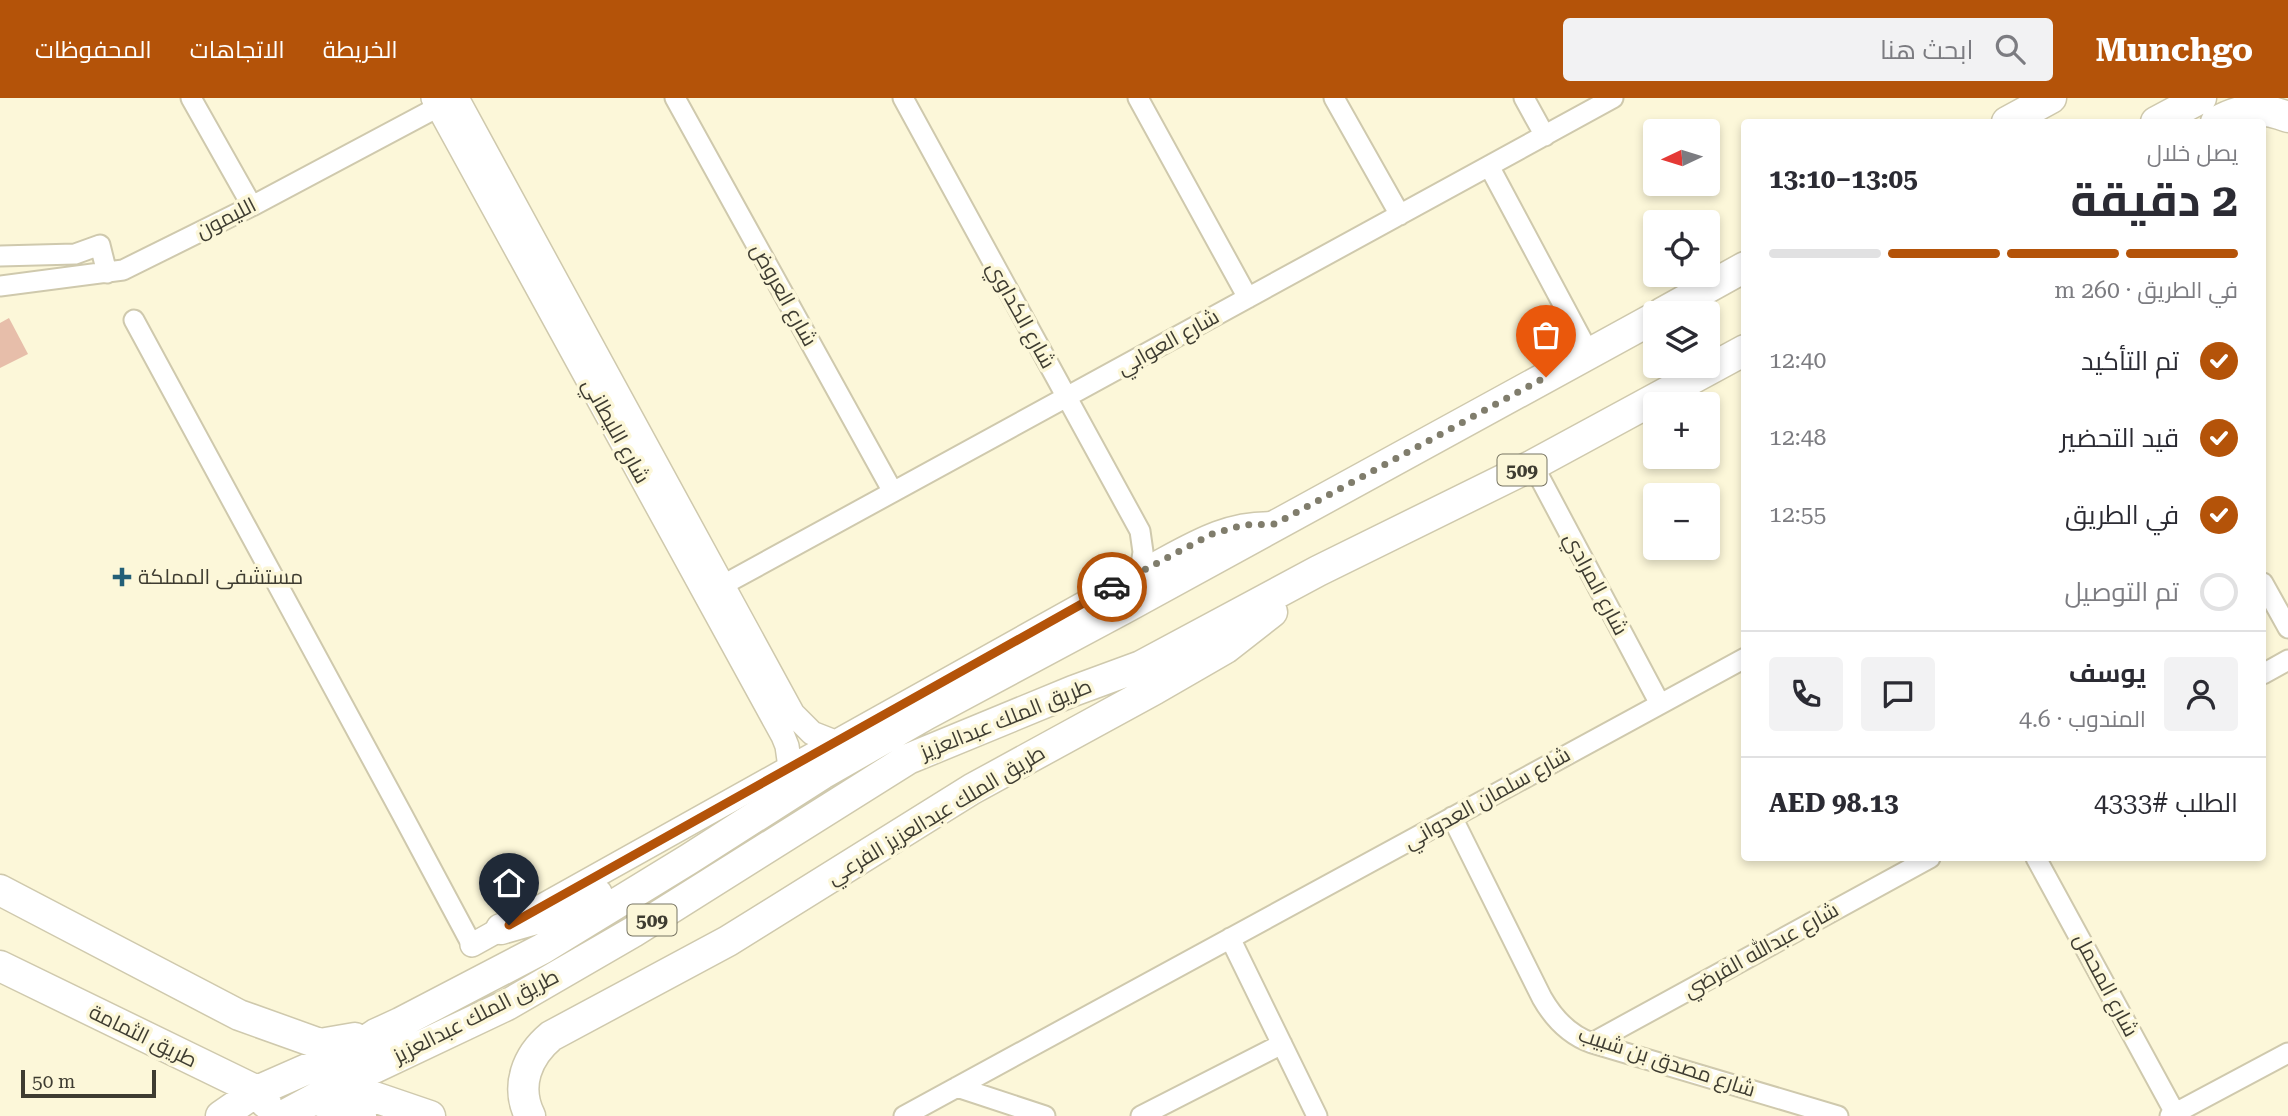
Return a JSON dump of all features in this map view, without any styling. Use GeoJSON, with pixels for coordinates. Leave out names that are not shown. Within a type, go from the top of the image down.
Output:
{"type":"FeatureCollection","features":[{"type":"Feature","properties":{"kind":"main road"},"geometry":{"type":"LineString","coordinates":[[2162,119],[2201,98]]}},
{"type":"Feature","properties":{"kind":"main road"},"geometry":{"type":"LineString","coordinates":[[2012,119],[2047,99]]}},
{"type":"Feature","properties":{"kind":"main road"},"geometry":{"type":"LineString","coordinates":[[2222,119],[2235,112],[2251,110],[2288,117]]}},
{"type":"Feature","properties":{"kind":"main road"},"geometry":{"type":"LineString","coordinates":[[1684,301],[1741,269]]}},
{"type":"Feature","properties":{"kind":"main road","name":"طريق الملك عبدالعزيز"},"geometry":{"type":"LineString","coordinates":[[221,1116],[257,1091],[355,1048],[376,1034],[542,949],[822,774],[927,713],[1123,609],[1643,324]]}},
{"type":"Feature","properties":{"kind":"main road","name":"طريق الملك عبدالعزيز"},"geometry":{"type":"LineString","coordinates":[[283,1116],[507,1005],[633,932],[908,759],[1141,666],[1295,584],[1533,465],[1741,352]]}},
{"type":"Feature","properties":{"kind":"main road","name":"طريق الملك عبدالعزيز الفرعي"},"geometry":{"type":"LineString","coordinates":[[530,1116],[523,1096],[526,1068],[541,1044],[564,1029],[728,942],[972,789],[1226,648],[1270,615],[1295,584]]}},
{"type":"Feature","properties":{"kind":"main road"},"geometry":{"type":"LineString","coordinates":[[501,929],[567,910],[625,880],[689,859]]}},
{"type":"Feature","properties":{"kind":"main road","name":"طريق الملك عبدالعزيز"},"geometry":{"type":"LineString","coordinates":[[0,890],[239,1015],[320,1044],[376,1034]]}},
{"type":"Feature","properties":{"kind":"main road","name":"طريق الثمامة"},"geometry":{"type":"LineString","coordinates":[[0,965],[257,1091],[278,1116]]}},
{"type":"Feature","properties":{"kind":"main road"},"geometry":{"type":"LineString","coordinates":[[327,1092],[361,1116]]}},
{"type":"Feature","properties":{"kind":"main road"},"geometry":{"type":"LineString","coordinates":[[327,1092],[430,1116]]}},
{"type":"Feature","properties":{"kind":"street"},"geometry":{"type":"LineString","coordinates":[[191,98],[252,206]]}},
{"type":"Feature","properties":{"kind":"street","name":"شارع العروض"},"geometry":{"type":"LineString","coordinates":[[676,98],[893,492]]}},
{"type":"Feature","properties":{"kind":"street","name":"شارع الكداوي"},"geometry":{"type":"LineString","coordinates":[[902,98],[1140,531],[1143,552],[1140,572]]}},
{"type":"Feature","properties":{"kind":"street"},"geometry":{"type":"LineString","coordinates":[[1138,98],[1248,298]]}},
{"type":"Feature","properties":{"kind":"street"},"geometry":{"type":"LineString","coordinates":[[1334,98],[1400,215]]}},
{"type":"Feature","properties":{"kind":"street"},"geometry":{"type":"LineString","coordinates":[[1524,98],[1545,136]]}},
{"type":"Feature","properties":{"kind":"street","name":"شارع العوابي"},"geometry":{"type":"LineString","coordinates":[[723,585],[1613,98]]}},
{"type":"Feature","properties":{"kind":"street"},"geometry":{"type":"LineString","coordinates":[[2285,98],[2288,103]]}},
{"type":"Feature","properties":{"kind":"street","name":"الليمون"},"geometry":{"type":"LineString","coordinates":[[0,286],[123,270],[252,206],[443,101]]}},
{"type":"Feature","properties":{"kind":"street","name":"شارع الليطاني"},"geometry":{"type":"LineString","coordinates":[[443,101],[723,585],[793,714],[812,733],[835,742]]}},
{"type":"Feature","properties":{"kind":"street","name":"شارع الليطاني"},"geometry":{"type":"LineString","coordinates":[[443,101],[783,736],[790,768]]}},
{"type":"Feature","properties":{"kind":"street"},"geometry":{"type":"LineString","coordinates":[[1489,166],[1589,353]]}},
{"type":"Feature","properties":{"kind":"street"},"geometry":{"type":"LineString","coordinates":[[0,256],[75,254],[100,245],[107,273]]}},
{"type":"Feature","properties":{"kind":"street"},"geometry":{"type":"LineString","coordinates":[[134,320],[472,945],[1176,553],[1227,528],[1275,524]]}},
{"type":"Feature","properties":{"kind":"street","name":"شارع المرادي"},"geometry":{"type":"LineString","coordinates":[[1533,465],[1660,704]]}},
{"type":"Feature","properties":{"kind":"street","name":"شارع الكداوي"},"geometry":{"type":"LineString","coordinates":[[1140,531],[1157,544],[1176,553]]}},
{"type":"Feature","properties":{"kind":"street"},"geometry":{"type":"LineString","coordinates":[[2266,588],[2288,628]]}},
{"type":"Feature","properties":{"kind":"street","name":"شارع سلمان العدواني"},"geometry":{"type":"LineString","coordinates":[[904,1116],[1741,660]]}},
{"type":"Feature","properties":{"kind":"street"},"geometry":{"type":"LineString","coordinates":[[2266,672],[2288,660]]}},
{"type":"Feature","properties":{"kind":"street","name":"شارع مصدق بن شبيب"},"geometry":{"type":"LineString","coordinates":[[1452,817],[1548,1009],[1564,1027],[1592,1043],[1789,1109],[1838,1116]]}},
{"type":"Feature","properties":{"kind":"street","name":"شارع عبدالله الفرضي"},"geometry":{"type":"LineString","coordinates":[[1592,1043],[1925,861]]}},
{"type":"Feature","properties":{"kind":"street","name":"شارع المحمل"},"geometry":{"type":"LineString","coordinates":[[2038,861],[2172,1115]]}},
{"type":"Feature","properties":{"kind":"street"},"geometry":{"type":"LineString","coordinates":[[1230,938],[1317,1116]]}},
{"type":"Feature","properties":{"kind":"street"},"geometry":{"type":"LineString","coordinates":[[1141,1116],[1282,1044]]}},
{"type":"Feature","properties":{"kind":"street"},"geometry":{"type":"LineString","coordinates":[[2172,1115],[2288,1053]]}},
{"type":"Feature","properties":{"kind":"street"},"geometry":{"type":"LineString","coordinates":[[957,1087],[1045,1116]]}},
{"type":"Feature","properties":{"kind":"shaded area"},"geometry":{"type":"Polygon","coordinates":[[[9,318],[28,354],[0,368],[0,323],[9,318]]]}},
{"type":"Feature","properties":{"kind":"way so far"},"geometry":{"type":"LineString","coordinates":[[1112,587],[1227,528],[1259,523],[1275,524],[1546,377]]}},
{"type":"Feature","properties":{"kind":"place","name":"مستشفى المملكة"},"geometry":{"type":"Point","coordinates":[122,577]}},
{"type":"Feature","properties":{"kind":"route"},"geometry":{"type":"LineString","coordinates":[[509,925],[1112,587]]}}]}
